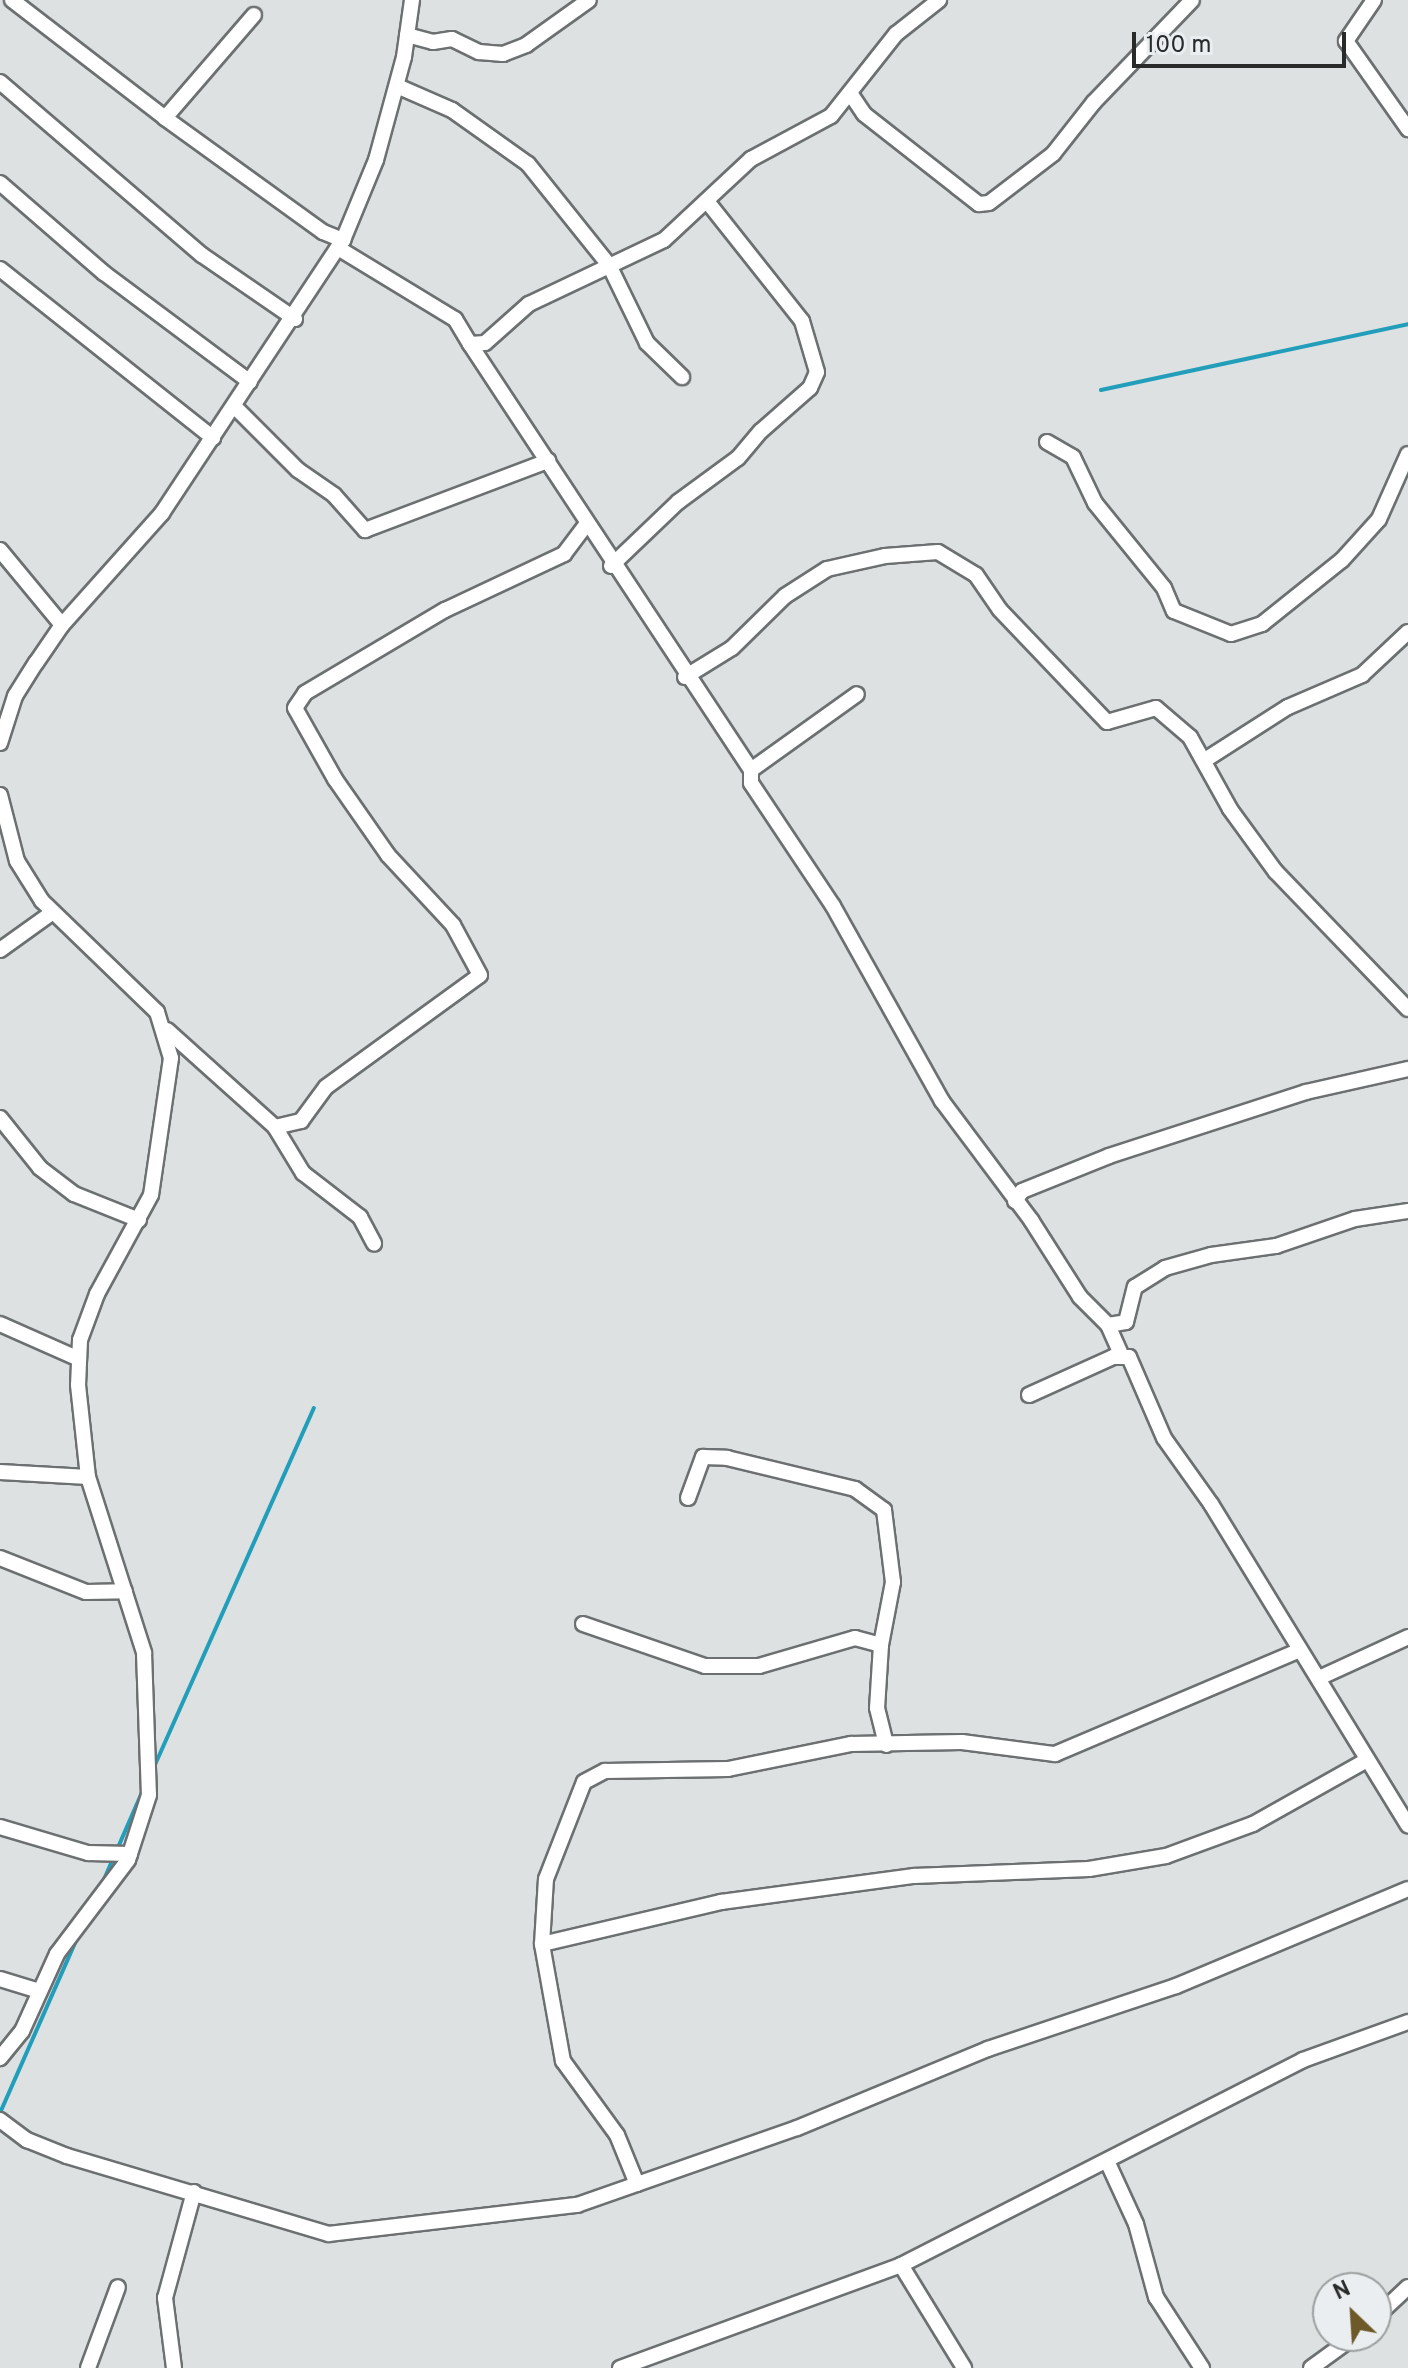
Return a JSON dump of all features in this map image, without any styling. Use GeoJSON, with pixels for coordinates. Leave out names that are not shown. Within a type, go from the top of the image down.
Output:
{"type":"FeatureCollection","features":[{"type":"Feature","properties":{"kind":"street"},"geometry":{"type":"LineString","coordinates":[[12,0],[165,118],[323,232],[455,319],[548,461],[611,566],[751,770],[751,783],[833,906],[942,1101],[1080,1297],[1108,1325],[1121,1354]]}},
{"type":"Feature","properties":{"kind":"street"},"geometry":{"type":"LineString","coordinates":[[0,743],[15,696],[62,625],[162,513],[295,319],[341,244],[376,160],[397,86],[412,0]]}},
{"type":"Feature","properties":{"kind":"street"},"geometry":{"type":"LineString","coordinates":[[407,35],[503,54],[526,45],[589,0]]}},
{"type":"Feature","properties":{"kind":"street"},"geometry":{"type":"LineString","coordinates":[[470,344],[485,343],[529,304],[664,240],[751,159],[831,116],[890,40],[939,0]]}},
{"type":"Feature","properties":{"kind":"street"},"geometry":{"type":"LineString","coordinates":[[850,93],[864,114],[979,204],[989,203],[1053,154],[1094,102],[1192,0]]}},
{"type":"Feature","properties":{"kind":"street"},"geometry":{"type":"LineString","coordinates":[[1374,0],[1346,41],[1408,129]]}},
{"type":"Feature","properties":{"kind":"street"},"geometry":{"type":"LineString","coordinates":[[165,118],[254,15]]}},
{"type":"Feature","properties":{"kind":"street"},"geometry":{"type":"LineString","coordinates":[[0,82],[202,255],[295,319]]}},
{"type":"Feature","properties":{"kind":"street"},"geometry":{"type":"LineString","coordinates":[[397,86],[452,110],[528,164],[609,265],[647,343],[682,377]]}},
{"type":"Feature","properties":{"kind":"street"},"geometry":{"type":"LineString","coordinates":[[0,183],[104,273],[250,382]]}},
{"type":"Feature","properties":{"kind":"street"},"geometry":{"type":"LineString","coordinates":[[611,566],[678,502],[738,458],[810,388],[817,372],[802,321],[707,201]]}},
{"type":"Feature","properties":{"kind":"street"},"geometry":{"type":"LineString","coordinates":[[0,269],[213,438]]}},
{"type":"Feature","properties":{"kind":"street"},"geometry":{"type":"LineString","coordinates":[[235,407],[298,470],[334,495],[365,530],[548,461]]}},
{"type":"Feature","properties":{"kind":"street"},"geometry":{"type":"LineString","coordinates":[[1047,442],[1073,457],[1095,503],[1164,588],[1174,611],[1231,634],[1262,624],[1342,560],[1379,519],[1408,454]]}},
{"type":"Feature","properties":{"kind":"street"},"geometry":{"type":"LineString","coordinates":[[275,1127],[301,1121],[326,1087],[480,975],[453,925],[388,855],[335,779],[295,708],[305,693],[445,610],[564,554],[586,525]]}},
{"type":"Feature","properties":{"kind":"street"},"geometry":{"type":"LineString","coordinates":[[0,550],[62,625]]}},
{"type":"Feature","properties":{"kind":"street"},"geometry":{"type":"LineString","coordinates":[[685,677],[732,648],[785,596],[827,569],[885,556],[938,552],[976,575],[1000,610],[1107,722],[1156,708],[1190,737],[1230,809],[1276,872],[1408,1009]]}},
{"type":"Feature","properties":{"kind":"street"},"geometry":{"type":"LineString","coordinates":[[1205,760],[1288,707],[1362,675],[1408,632]]}},
{"type":"Feature","properties":{"kind":"street"},"geometry":{"type":"LineString","coordinates":[[751,770],[857,694]]}},
{"type":"Feature","properties":{"kind":"street"},"geometry":{"type":"LineString","coordinates":[[0,795],[3,825],[17,861],[53,912],[157,1012],[167,1030],[275,1127],[303,1173],[360,1217],[374,1243]]}},
{"type":"Feature","properties":{"kind":"street"},"geometry":{"type":"LineString","coordinates":[[0,950],[53,912]]}},
{"type":"Feature","properties":{"kind":"street"},"geometry":{"type":"LineString","coordinates":[[0,2058],[22,2031],[57,1954],[130,1854],[149,1795],[144,1653],[88,1477],[79,1359],[80,1340],[97,1294],[151,1195],[171,1058],[167,1030]]}},
{"type":"Feature","properties":{"kind":"street"},"geometry":{"type":"LineString","coordinates":[[1015,1201],[1022,1191],[1109,1156],[1306,1092],[1408,1069]]}},
{"type":"Feature","properties":{"kind":"street"},"geometry":{"type":"LineString","coordinates":[[0,1118],[40,1168],[74,1194],[139,1220]]}},
{"type":"Feature","properties":{"kind":"street"},"geometry":{"type":"LineString","coordinates":[[1108,1325],[1126,1322],[1135,1287],[1165,1268],[1211,1255],[1276,1246],[1355,1219],[1408,1211]]}},
{"type":"Feature","properties":{"kind":"street"},"geometry":{"type":"LineString","coordinates":[[0,1324],[79,1359]]}},
{"type":"Feature","properties":{"kind":"street"},"geometry":{"type":"LineString","coordinates":[[1029,1395],[1121,1354],[1129,1357],[1164,1438],[1319,1678],[1408,1825]]}},
{"type":"Feature","properties":{"kind":"street"},"geometry":{"type":"LineString","coordinates":[[688,1498],[700,1460],[706,1457],[867,1495],[887,1516],[893,1582],[881,1645],[877,1708],[886,1745]]}},
{"type":"Feature","properties":{"kind":"street"},"geometry":{"type":"LineString","coordinates":[[0,1472],[88,1477]]}},
{"type":"Feature","properties":{"kind":"street"},"geometry":{"type":"LineString","coordinates":[[0,1558],[92,1594],[125,1591]]}},
{"type":"Feature","properties":{"kind":"street"},"geometry":{"type":"LineString","coordinates":[[583,1624],[705,1666],[759,1666],[855,1638],[881,1645]]}},
{"type":"Feature","properties":{"kind":"street"},"geometry":{"type":"LineString","coordinates":[[1319,1678],[1408,1637]]}},
{"type":"Feature","properties":{"kind":"street"},"geometry":{"type":"LineString","coordinates":[[637,2184],[617,2135],[563,2061],[542,1944],[546,1879],[584,1782],[605,1771],[728,1769],[851,1744],[962,1742],[1055,1754],[1300,1650]]}},
{"type":"Feature","properties":{"kind":"street"},"geometry":{"type":"LineString","coordinates":[[542,1944],[721,1902],[914,1876],[1089,1869],[1166,1856],[1242,1830],[1367,1760]]}},
{"type":"Feature","properties":{"kind":"street"},"geometry":{"type":"LineString","coordinates":[[0,1827],[36,1842],[88,1853],[130,1854]]}},
{"type":"Feature","properties":{"kind":"street"},"geometry":{"type":"LineString","coordinates":[[0,2120],[27,2140],[67,2156],[329,2234],[577,2205],[797,2128],[988,2049],[1176,1986],[1408,1889]]}},
{"type":"Feature","properties":{"kind":"street"},"geometry":{"type":"LineString","coordinates":[[0,1979],[39,1991]]}},
{"type":"Feature","properties":{"kind":"street"},"geometry":{"type":"LineString","coordinates":[[620,2368],[901,2265],[1303,2060],[1408,2022]]}},
{"type":"Feature","properties":{"kind":"street"},"geometry":{"type":"LineString","coordinates":[[1107,2161],[1136,2224],[1156,2297],[1202,2368]]}},
{"type":"Feature","properties":{"kind":"street"},"geometry":{"type":"LineString","coordinates":[[174,2368],[165,2298],[194,2192]]}},
{"type":"Feature","properties":{"kind":"street"},"geometry":{"type":"LineString","coordinates":[[901,2265],[964,2368]]}},
{"type":"Feature","properties":{"kind":"street"},"geometry":{"type":"LineString","coordinates":[[88,2368],[118,2287]]}},
{"type":"Feature","properties":{"kind":"street"},"geometry":{"type":"LineString","coordinates":[[1392,2302],[1408,2287]]}},
{"type":"Feature","properties":{"kind":"street"},"geometry":{"type":"LineString","coordinates":[[1311,2368],[1333,2352]]}},
{"type":"Feature","properties":{"kind":"waterway"},"geometry":{"type":"LineString","coordinates":[[1101,390],[1408,324]]}},
{"type":"Feature","properties":{"kind":"waterway"},"geometry":{"type":"LineString","coordinates":[[154,1767],[314,1408]]}},
{"type":"Feature","properties":{"kind":"waterway"},"geometry":{"type":"LineString","coordinates":[[102,1884],[143,1790]]}},
{"type":"Feature","properties":{"kind":"waterway"},"geometry":{"type":"LineString","coordinates":[[0,2113],[78,1936]]}}]}
